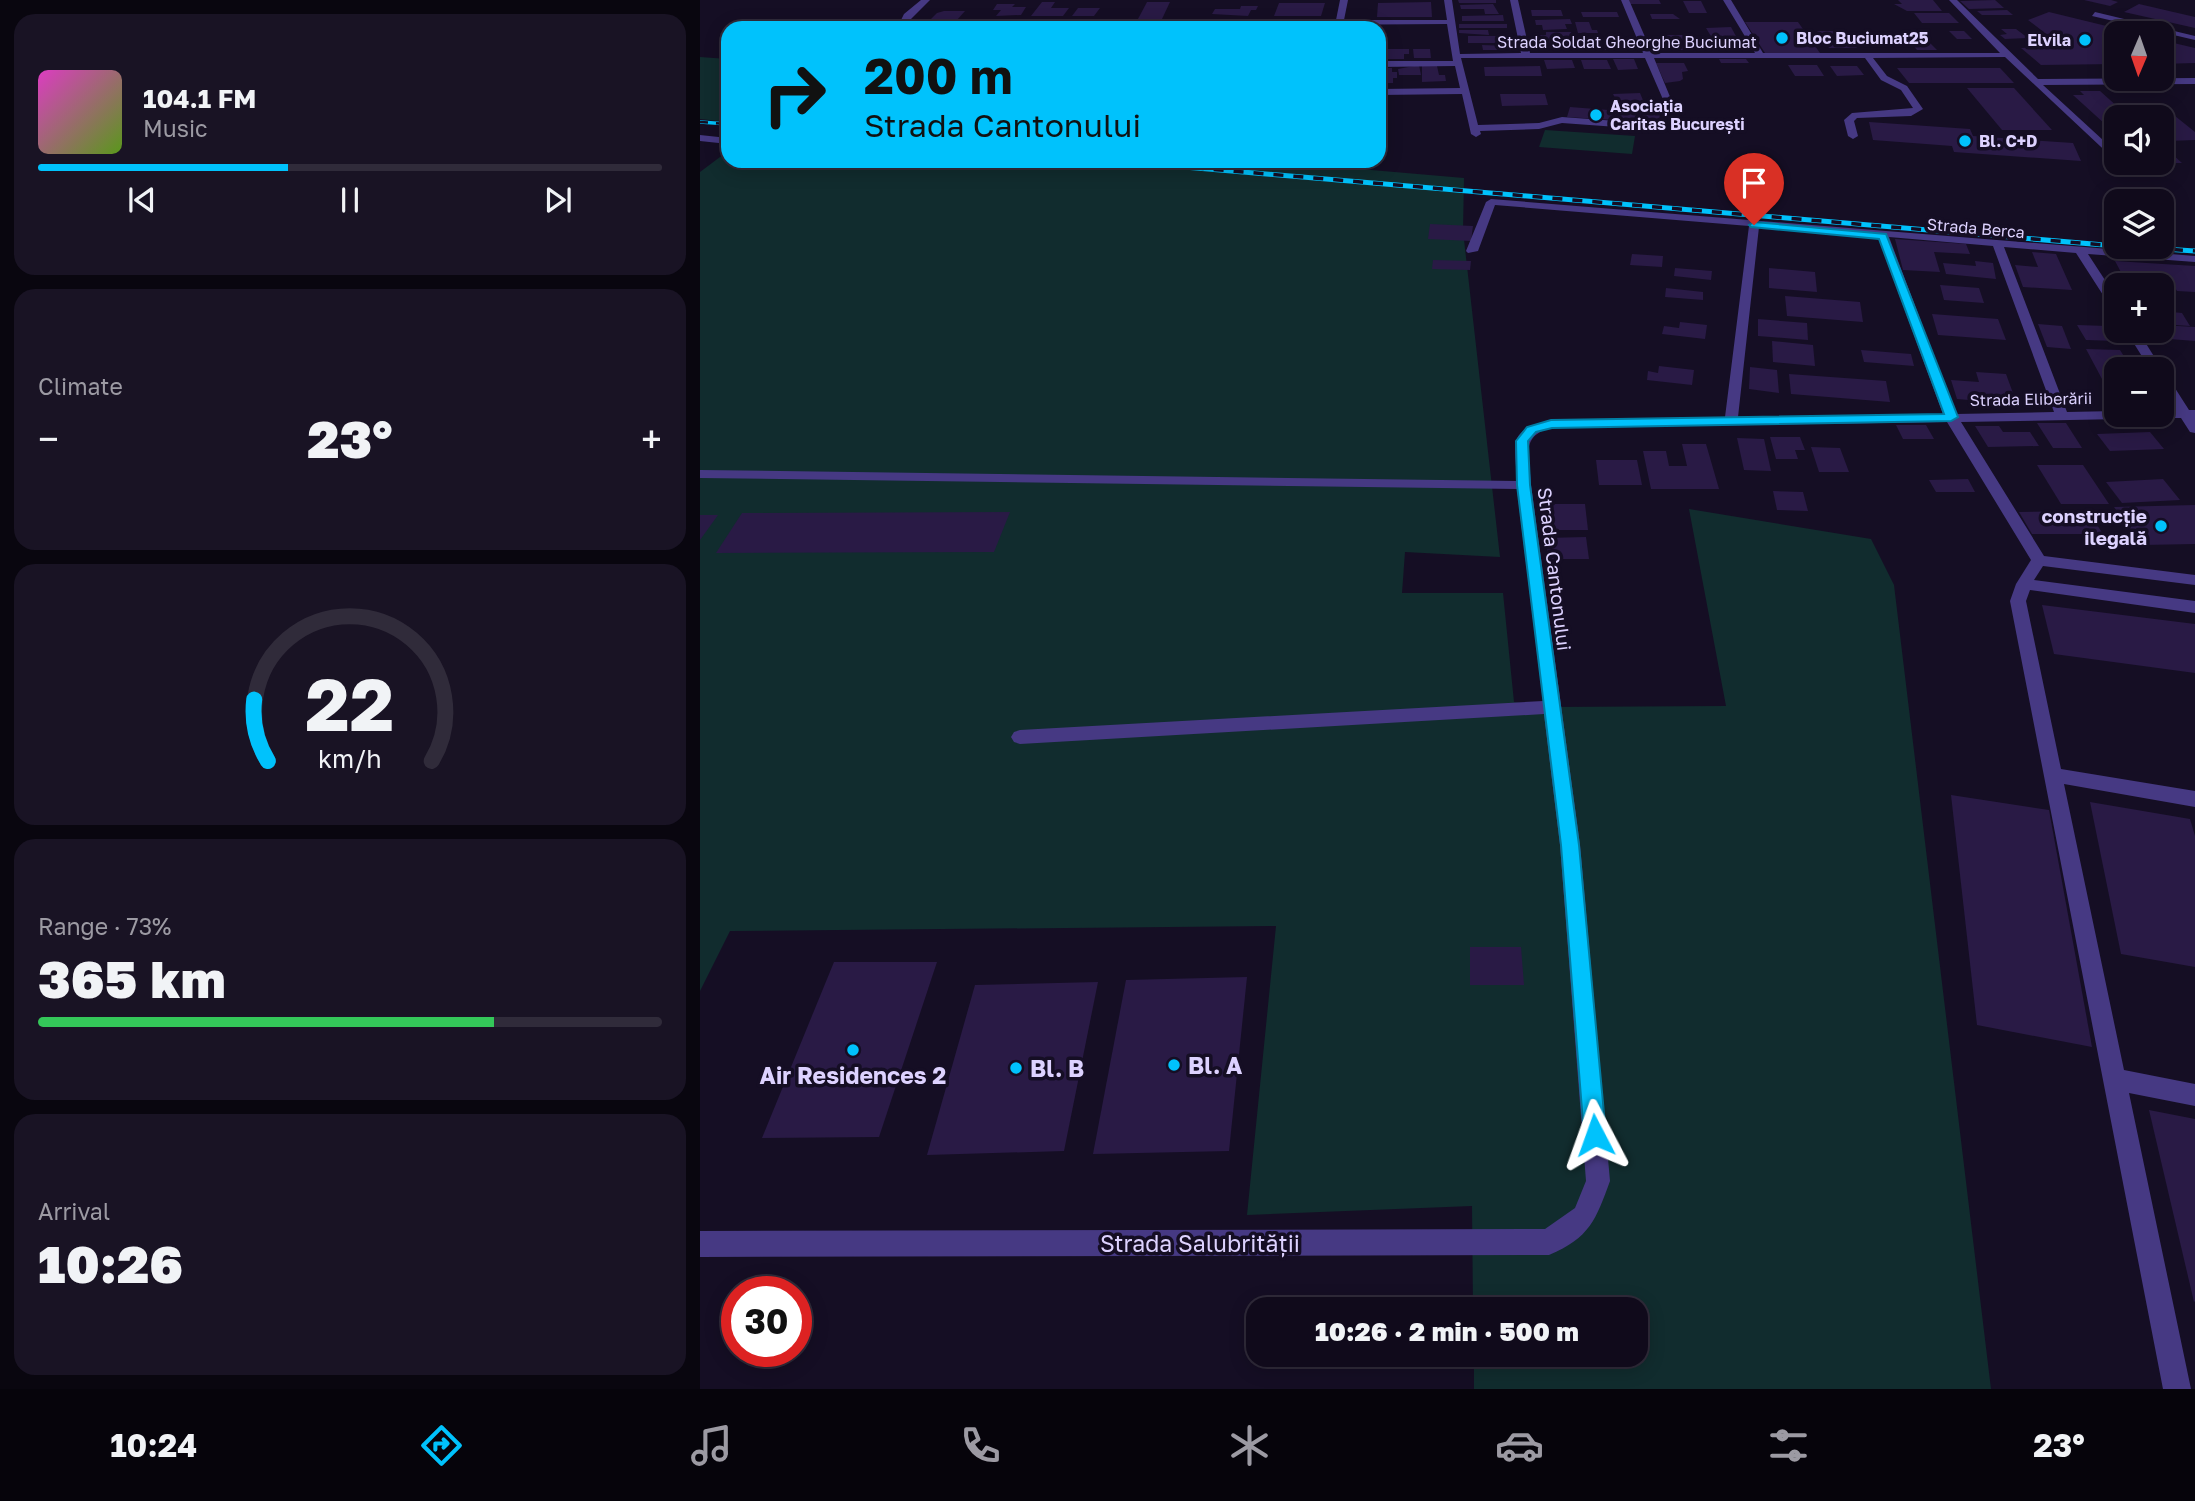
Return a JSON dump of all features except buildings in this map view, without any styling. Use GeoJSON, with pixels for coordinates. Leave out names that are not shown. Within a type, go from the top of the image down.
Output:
{"type":"FeatureCollection","features":[{"type":"Feature","properties":{"kind":"street"},"geometry":{"type":"LineString","coordinates":[[907,21],[926,0]]}},
{"type":"Feature","properties":{"kind":"street"},"geometry":{"type":"LineString","coordinates":[[1340,21],[1344,0]]}},
{"type":"Feature","properties":{"kind":"street"},"geometry":{"type":"LineString","coordinates":[[1447,0],[1449,22],[1475,131],[1539,126],[1562,120],[1617,124]]}},
{"type":"Feature","properties":{"kind":"street"},"geometry":{"type":"LineString","coordinates":[[1514,0],[1527,56]]}},
{"type":"Feature","properties":{"kind":"street"},"geometry":{"type":"LineString","coordinates":[[1625,0],[1669,104]]}},
{"type":"Feature","properties":{"kind":"street"},"geometry":{"type":"LineString","coordinates":[[1727,0],[1760,56]]}},
{"type":"Feature","properties":{"kind":"street"},"geometry":{"type":"LineString","coordinates":[[1953,0],[2104,147]]}},
{"type":"Feature","properties":{"kind":"street"},"geometry":{"type":"LineString","coordinates":[[2095,13],[2195,38]]}},
{"type":"Feature","properties":{"kind":"street"},"geometry":{"type":"LineString","coordinates":[[1386,22],[1449,22]]}},
{"type":"Feature","properties":{"kind":"street"},"geometry":{"type":"LineString","coordinates":[[1853,136],[1849,120],[1855,115],[1911,113],[1918,109],[1904,88],[1884,78],[1867,55]]}},
{"type":"Feature","properties":{"kind":"street","name":"Strada Soldat Gheorghe Buciumat"},"geometry":{"type":"LineString","coordinates":[[1386,64],[1527,56],[2007,55]]}},
{"type":"Feature","properties":{"kind":"street"},"geometry":{"type":"LineString","coordinates":[[2035,82],[2195,81]]}},
{"type":"Feature","properties":{"kind":"street"},"geometry":{"type":"LineString","coordinates":[[1386,92],[1464,91]]}},
{"type":"Feature","properties":{"kind":"street"},"geometry":{"type":"LineString","coordinates":[[700,138],[721,140]]}},
{"type":"Feature","properties":{"kind":"street","name":"Strada Berca"},"geometry":{"type":"LineString","coordinates":[[1472,251],[1491,202],[1883,236],[2195,259]]}},
{"type":"Feature","properties":{"kind":"street"},"geometry":{"type":"LineString","coordinates":[[1731,421],[1754,225]]}},
{"type":"Feature","properties":{"kind":"street"},"geometry":{"type":"LineString","coordinates":[[1883,236],[1951,417],[2039,560]]}},
{"type":"Feature","properties":{"kind":"street"},"geometry":{"type":"LineString","coordinates":[[1998,245],[2062,416]]}},
{"type":"Feature","properties":{"kind":"street"},"geometry":{"type":"LineString","coordinates":[[2081,252],[2104,287]]}},
{"type":"Feature","properties":{"kind":"street"},"geometry":{"type":"LineString","coordinates":[[2174,394],[2190,414],[2195,429]]}},
{"type":"Feature","properties":{"kind":"street","name":"Strada Eliberării"},"geometry":{"type":"LineString","coordinates":[[1731,421],[2104,415]]}},
{"type":"Feature","properties":{"kind":"street","name":"Strada Cantonului"},"geometry":{"type":"LineString","coordinates":[[1594,1112],[1570,845],[1524,485],[1522,441],[1531,429],[1551,424],[1731,421]]}},
{"type":"Feature","properties":{"kind":"street"},"geometry":{"type":"LineString","coordinates":[[700,474],[1524,485]]}},
{"type":"Feature","properties":{"kind":"street"},"geometry":{"type":"LineString","coordinates":[[2039,560],[2195,580]]}},
{"type":"Feature","properties":{"kind":"street"},"geometry":{"type":"LineString","coordinates":[[2039,560],[2024,584],[2018,601],[2177,1389]]}},
{"type":"Feature","properties":{"kind":"street"},"geometry":{"type":"LineString","coordinates":[[2024,584],[2195,607]]}},
{"type":"Feature","properties":{"kind":"street"},"geometry":{"type":"LineString","coordinates":[[1020,737],[1552,707]]}},
{"type":"Feature","properties":{"kind":"street"},"geometry":{"type":"LineString","coordinates":[[2054,775],[2195,799]]}},
{"type":"Feature","properties":{"kind":"street"},"geometry":{"type":"LineString","coordinates":[[2115,1079],[2195,1095]]}},
{"type":"Feature","properties":{"kind":"street","name":"Strada Salubrității"},"geometry":{"type":"LineString","coordinates":[[700,1244],[1549,1242],[1584,1217],[1598,1181],[1594,1112]]}},
{"type":"Feature","properties":{"kind":"green space"},"geometry":{"type":"Polygon","coordinates":[[[700,57],[721,58],[721,121],[700,119],[700,57]]]}},
{"type":"Feature","properties":{"kind":"green space"},"geometry":{"type":"Polygon","coordinates":[[[1545,130],[1635,136],[1632,154],[1539,147],[1545,130]]]}},
{"type":"Feature","properties":{"kind":"green space"},"geometry":{"type":"Polygon","coordinates":[[[721,156],[721,168],[1348,168],[1464,178],[1463,231],[1500,557],[1405,552],[1402,593],[1503,593],[1514,702],[1552,707],[1726,706],[1689,509],[1871,539],[1894,585],[1991,1389],[1474,1389],[1474,1367],[1648,1367],[1648,1297],[1473,1297],[1472,1206],[1247,1215],[1276,926],[730,931],[700,991],[700,172],[721,156]]]}},
{"type":"Feature","properties":{"kind":"railway"},"geometry":{"type":"LineString","coordinates":[[700,122],[721,124]]}},
{"type":"Feature","properties":{"kind":"railway"},"geometry":{"type":"LineString","coordinates":[[1197,168],[2104,245]]}},
{"type":"Feature","properties":{"kind":"railway"},"geometry":{"type":"LineString","coordinates":[[2174,250],[2195,251]]}},
{"type":"Feature","properties":{"kind":"place","name":"Bloc Buciumat25"},"geometry":{"type":"Point","coordinates":[1782,38]}},
{"type":"Feature","properties":{"kind":"place","name":"Elvila"},"geometry":{"type":"Point","coordinates":[2085,40]}},
{"type":"Feature","properties":{"kind":"place","name":"Asociația Caritas București"},"geometry":{"type":"Point","coordinates":[1596,115]}},
{"type":"Feature","properties":{"kind":"place","name":"Bl. C+D"},"geometry":{"type":"Point","coordinates":[1965,141]}},
{"type":"Feature","properties":{"kind":"place","name":"construcție ilegală"},"geometry":{"type":"Point","coordinates":[2161,526]}},
{"type":"Feature","properties":{"kind":"place","name":"Air Residences 2"},"geometry":{"type":"Point","coordinates":[853,1050]}},
{"type":"Feature","properties":{"kind":"place","name":"Bl. A"},"geometry":{"type":"Point","coordinates":[1174,1065]}},
{"type":"Feature","properties":{"kind":"place","name":"Bl. B"},"geometry":{"type":"Point","coordinates":[1016,1068]}},
{"type":"Feature","properties":{"kind":"route"},"geometry":{"type":"LineString","coordinates":[[1595,1135],[1570,845],[1524,485],[1522,441],[1531,429],[1551,424],[1951,417],[1883,236],[1754,225]]}}]}
